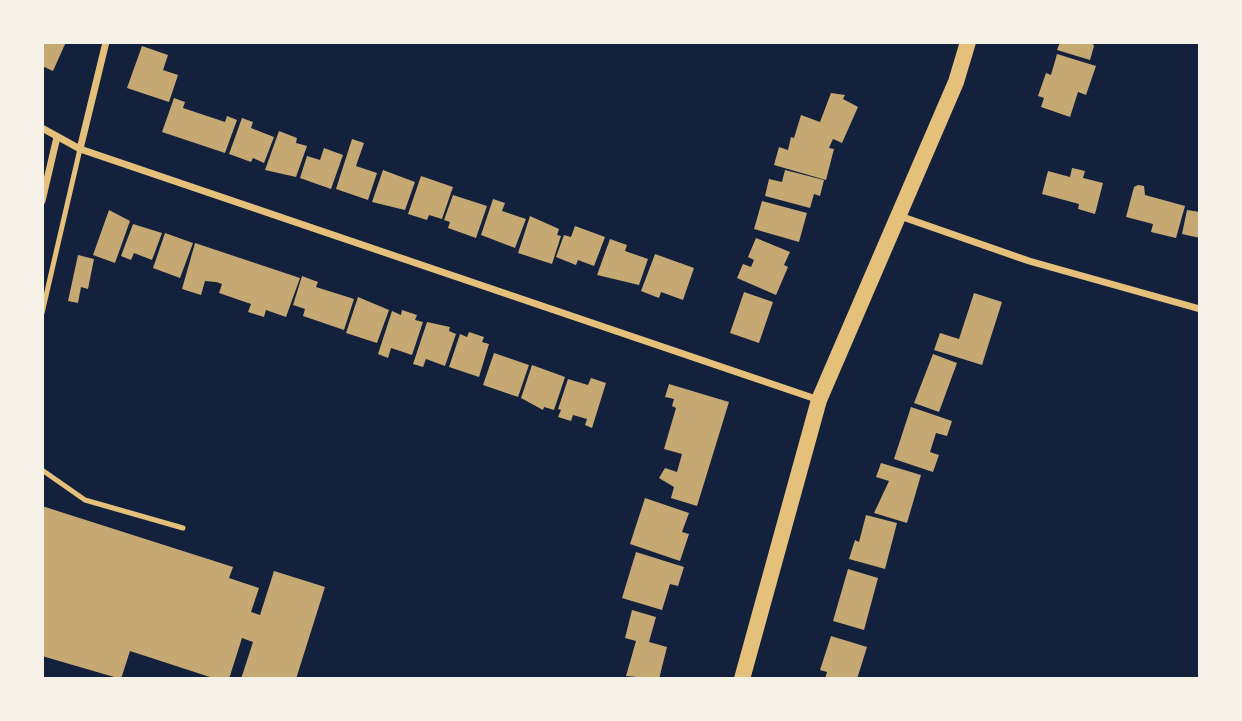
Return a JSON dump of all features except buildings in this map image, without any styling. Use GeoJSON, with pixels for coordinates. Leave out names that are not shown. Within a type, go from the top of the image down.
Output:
{"type":"FeatureCollection","features":[{"type":"Feature","properties":{"kind":"main road"},"geometry":{"type":"LineString","coordinates":[[742,679],[820,400],[896,215],[956,82],[968,42]]}},
{"type":"Feature","properties":{"kind":"street"},"geometry":{"type":"LineString","coordinates":[[79,149],[106,42]]}},
{"type":"Feature","properties":{"kind":"street"},"geometry":{"type":"LineString","coordinates":[[42,128],[79,149],[820,400]]}},
{"type":"Feature","properties":{"kind":"street"},"geometry":{"type":"LineString","coordinates":[[42,201],[57,137]]}},
{"type":"Feature","properties":{"kind":"street"},"geometry":{"type":"LineString","coordinates":[[896,215],[1029,261],[1200,309]]}},
{"type":"Feature","properties":{"kind":"lane"},"geometry":{"type":"LineString","coordinates":[[42,313],[79,149]]}},
{"type":"Feature","properties":{"kind":"lane"},"geometry":{"type":"LineString","coordinates":[[42,470],[85,500],[183,528]]}}]}
